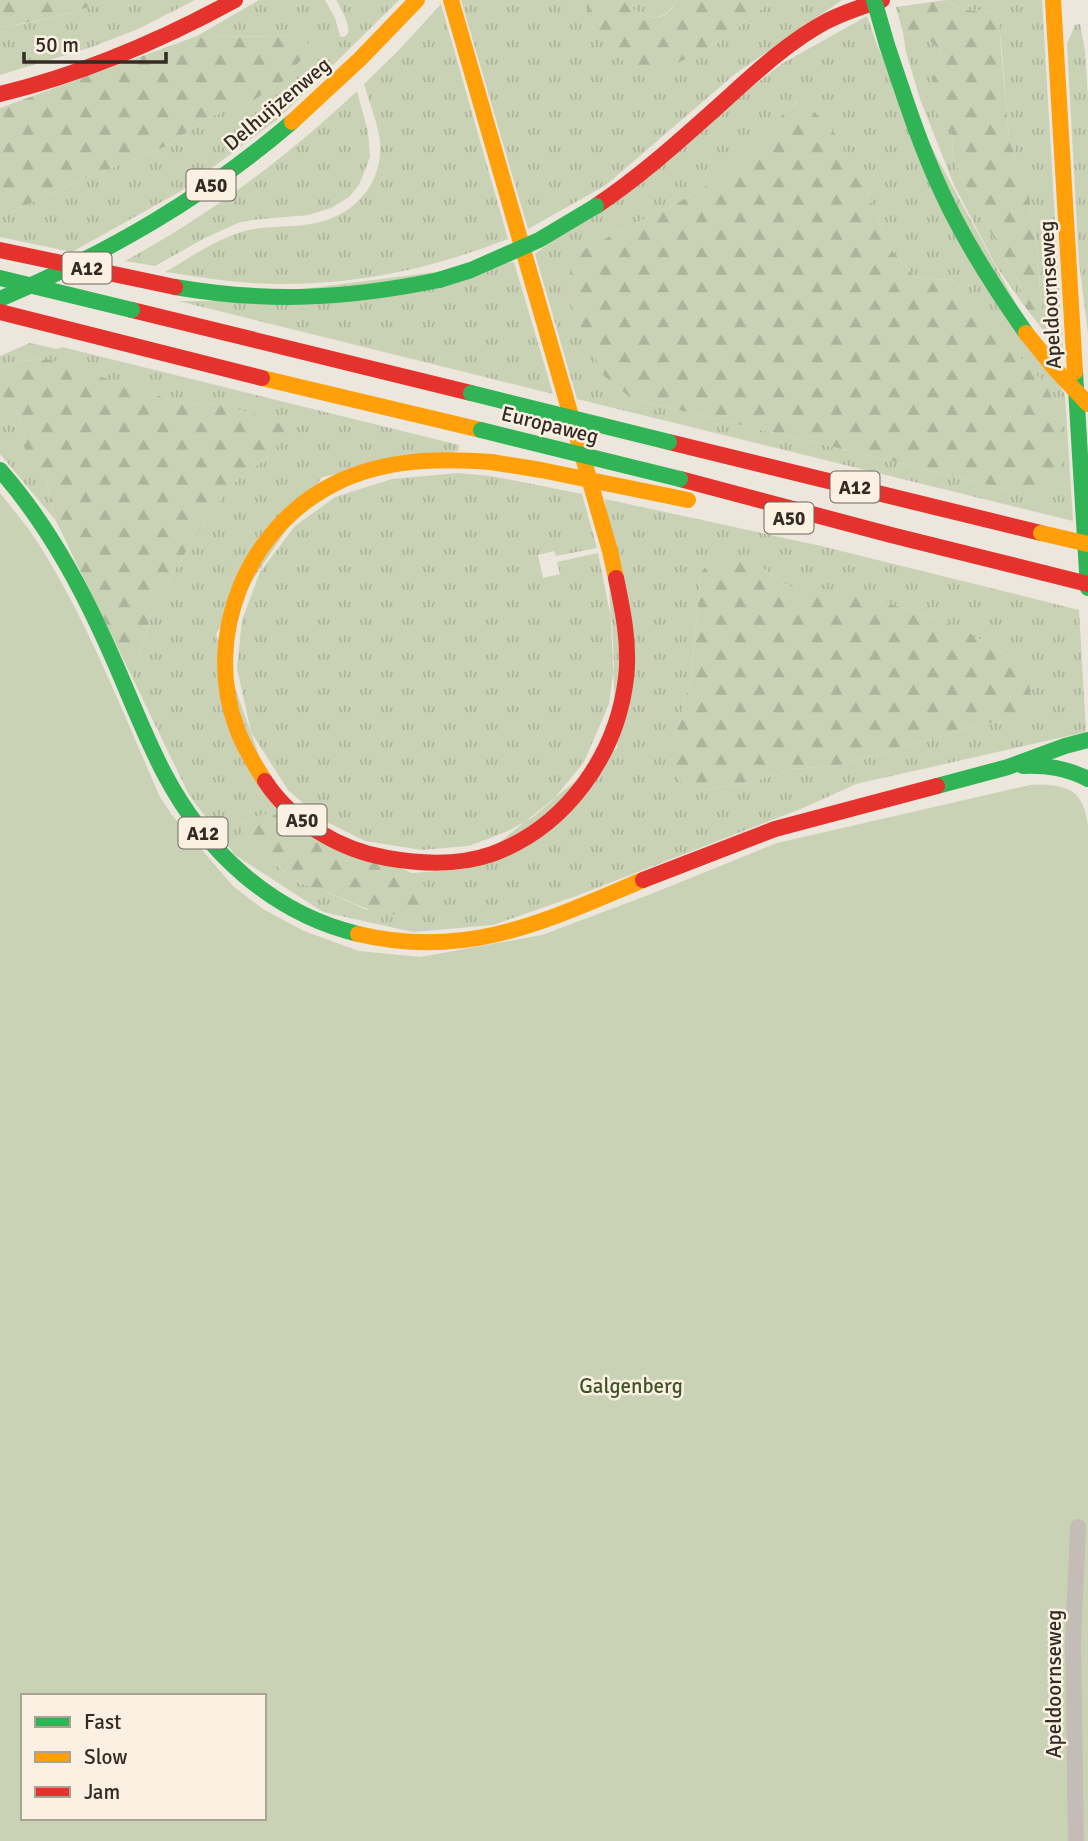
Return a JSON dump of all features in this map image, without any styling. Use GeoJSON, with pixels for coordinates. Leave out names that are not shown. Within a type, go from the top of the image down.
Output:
{"type":"FeatureCollection","features":[{"type":"Feature","properties":{"kind":"main road"},"geometry":{"type":"LineString","coordinates":[[0,94],[71,75],[118,58],[182,30],[235,0]]}},
{"type":"Feature","properties":{"kind":"main road","name":"Delhuijzenweg"},"geometry":{"type":"LineString","coordinates":[[0,299],[103,251],[210,186],[277,136],[347,73],[417,0]]}},
{"type":"Feature","properties":{"kind":"main road","name":"A50"},"geometry":{"type":"LineString","coordinates":[[451,0],[610,551],[625,627],[626,676],[619,718],[596,768],[577,795],[536,832],[491,855],[459,861],[402,861],[361,852],[328,837],[304,822],[281,801],[247,755],[230,706],[224,662],[226,633],[237,591],[253,559],[273,530],[294,509],[327,486],[362,472],[394,464],[442,459],[491,462],[541,470],[688,500],[706,504]]}},
{"type":"Feature","properties":{"kind":"main road"},"geometry":{"type":"LineString","coordinates":[[874,0],[923,146],[954,216],[981,266],[1026,333],[1088,404]]}},
{"type":"Feature","properties":{"kind":"main road","name":"A12"},"geometry":{"type":"LineString","coordinates":[[0,250],[209,294],[297,299],[379,292],[471,270],[539,240],[596,206],[664,156],[762,65],[788,45],[842,14],[882,0]]}},
{"type":"Feature","properties":{"kind":"main road","name":"Apeldoornseweg"},"geometry":{"type":"LineString","coordinates":[[1053,0],[1088,586]]}},
{"type":"Feature","properties":{"kind":"main road","name":"Europaweg"},"geometry":{"type":"LineString","coordinates":[[0,278],[1088,544]]}},
{"type":"Feature","properties":{"kind":"main road","name":"Europaweg"},"geometry":{"type":"LineString","coordinates":[[0,312],[680,479],[1088,586]]}},
{"type":"Feature","properties":{"kind":"main road","name":"A12"},"geometry":{"type":"LineString","coordinates":[[0,470],[44,526],[63,557],[102,633],[167,781],[211,844],[233,867],[281,903],[319,922],[355,935],[386,941],[432,943],[496,936],[580,907],[774,828],[1012,766],[1070,743],[1088,740]]}},
{"type":"Feature","properties":{"kind":"main road","name":"A50"},"geometry":{"type":"LineString","coordinates":[[729,508],[891,536]]}},
{"type":"Feature","properties":{"kind":"main road","name":"A12"},"geometry":{"type":"LineString","coordinates":[[1012,766],[1051,765],[1069,769],[1088,779]]}},
{"type":"Feature","properties":{"kind":"street","name":"Apeldoornseweg"},"geometry":{"type":"LineString","coordinates":[[1076,1841],[1073,1642],[1078,1527]]}},
{"type":"Feature","properties":{"kind":"green space"},"geometry":{"type":"Polygon","coordinates":[[[0,0],[108,0],[42,20],[0,28],[0,0]]]}},
{"type":"Feature","properties":{"kind":"green space"},"geometry":{"type":"Polygon","coordinates":[[[108,0],[195,0],[138,29],[92,47],[0,75],[0,28],[42,20],[108,0]]]}},
{"type":"Feature","properties":{"kind":"green space"},"geometry":{"type":"Polygon","coordinates":[[[259,0],[325,0],[335,18],[340,36],[343,37],[349,30],[336,0],[399,0],[278,119],[181,191],[72,252],[0,237],[0,217],[164,147],[212,116],[254,100],[285,80],[301,60],[315,49],[297,37],[197,36],[259,0]]]}},
{"type":"Feature","properties":{"kind":"green space"},"geometry":{"type":"Polygon","coordinates":[[[461,0],[587,0],[587,20],[622,60],[674,65],[721,41],[773,0],[842,0],[735,74],[606,185],[528,229],[461,0]]]}},
{"type":"Feature","properties":{"kind":"green space"},"geometry":{"type":"Polygon","coordinates":[[[587,0],[621,0],[644,15],[656,17],[667,13],[677,0],[773,0],[721,41],[674,65],[640,70],[622,60],[587,20],[587,0]]]}},
{"type":"Feature","properties":{"kind":"green space"},"geometry":{"type":"Polygon","coordinates":[[[621,0],[677,0],[664,14],[651,17],[636,11],[621,0]]]}},
{"type":"Feature","properties":{"kind":"green space"},"geometry":{"type":"Polygon","coordinates":[[[946,0],[1042,0],[1063,355],[1043,330],[1037,247],[1029,192],[1017,168],[1009,138],[999,25],[995,13],[966,10],[946,0]]]}},
{"type":"Feature","properties":{"kind":"green space"},"geometry":{"type":"Polygon","coordinates":[[[946,0],[966,10],[995,13],[999,25],[1009,138],[1017,168],[1029,192],[1037,247],[1043,330],[1023,304],[1020,284],[974,203],[952,157],[951,133],[939,123],[931,95],[941,54],[938,48],[921,36],[903,33],[896,7],[946,0]]]}},
{"type":"Feature","properties":{"kind":"green space"},"geometry":{"type":"Polygon","coordinates":[[[441,4],[508,239],[413,269],[350,280],[251,283],[165,272],[232,235],[259,228],[311,224],[340,214],[352,206],[371,185],[380,158],[380,142],[364,84],[441,4]]]}},
{"type":"Feature","properties":{"kind":"green space"},"geometry":{"type":"Polygon","coordinates":[[[867,16],[878,48],[1065,395],[1073,521],[577,399],[535,254],[783,63],[867,16]],[[798,102],[789,108],[729,172],[681,201],[574,254],[604,376],[632,399],[1020,493],[994,330],[968,294],[950,279],[915,277],[888,246],[868,194],[798,102]]]}},
{"type":"Feature","properties":{"kind":"green space"},"geometry":{"type":"Polygon","coordinates":[[[1080,24],[1088,97],[1088,334],[1079,262],[1067,44],[1075,25],[1080,24]]]}},
{"type":"Feature","properties":{"kind":"green space"},"geometry":{"type":"Polygon","coordinates":[[[903,33],[921,36],[938,48],[941,54],[939,64],[953,144],[952,157],[974,203],[1020,284],[1023,304],[996,266],[954,185],[920,99],[903,33]]]}},
{"type":"Feature","properties":{"kind":"green space"},"geometry":{"type":"Polygon","coordinates":[[[197,36],[297,37],[315,49],[301,60],[285,80],[254,100],[212,116],[164,147],[0,217],[0,108],[197,36]]]}},
{"type":"Feature","properties":{"kind":"green space"},"geometry":{"type":"Polygon","coordinates":[[[357,91],[368,132],[370,157],[359,185],[349,197],[331,208],[308,215],[238,223],[155,266],[125,261],[188,224],[247,184],[357,91]]]}},
{"type":"Feature","properties":{"kind":"green space"},"geometry":{"type":"Polygon","coordinates":[[[799,102],[811,108],[836,135],[868,194],[888,246],[915,277],[950,279],[968,294],[994,330],[1044,382],[1059,412],[1061,469],[1043,486],[1020,493],[632,399],[604,376],[569,302],[570,271],[574,254],[681,201],[729,172],[789,108],[799,102]]]}},
{"type":"Feature","properties":{"kind":"green space"},"geometry":{"type":"Polygon","coordinates":[[[514,262],[553,394],[178,301],[210,301],[514,262]]]}},
{"type":"Feature","properties":{"kind":"green space"},"geometry":{"type":"Polygon","coordinates":[[[30,343],[57,349],[62,347],[459,445],[458,451],[322,477],[216,634],[280,815],[245,823],[244,833],[248,843],[299,883],[318,888],[367,910],[412,873],[466,869],[617,748],[605,499],[821,546],[1079,610],[1086,732],[856,784],[803,808],[576,896],[493,925],[413,932],[323,912],[235,855],[189,795],[132,677],[152,613],[178,564],[227,488],[271,454],[230,406],[177,402],[48,359],[20,361],[0,367],[0,356],[30,343]],[[758,565],[701,573],[691,679],[675,736],[702,790],[749,783],[791,769],[837,766],[982,723],[1009,722],[1024,716],[1032,700],[1009,657],[961,628],[862,596],[796,591],[758,565]]]}},
{"type":"Feature","properties":{"kind":"green space"},"geometry":{"type":"Polygon","coordinates":[[[48,359],[177,402],[230,406],[284,426],[285,434],[271,454],[227,488],[178,564],[152,613],[132,677],[56,521],[45,475],[25,457],[25,439],[17,412],[0,401],[0,367],[20,361],[48,359]]]}},
{"type":"Feature","properties":{"kind":"green space"},"geometry":{"type":"Polygon","coordinates":[[[0,401],[17,412],[25,439],[25,457],[45,475],[56,521],[0,454],[0,401]]]}},
{"type":"Feature","properties":{"kind":"green space"},"geometry":{"type":"Polygon","coordinates":[[[458,473],[491,476],[582,494],[597,548],[556,556],[554,551],[538,555],[543,578],[560,574],[557,562],[598,553],[612,623],[614,666],[609,704],[584,762],[553,800],[533,817],[510,830],[468,846],[422,850],[365,841],[321,819],[288,790],[251,732],[237,668],[242,620],[260,572],[295,526],[335,497],[392,479],[458,473]]]}},
{"type":"Feature","properties":{"kind":"green space","name":"Galgenberg"},"geometry":{"type":"Polygon","coordinates":[[[0,493],[35,538],[62,583],[106,673],[160,797],[172,815],[233,886],[263,909],[304,931],[359,951],[420,957],[542,935],[777,843],[1030,785],[1062,787],[1077,796],[1086,813],[1088,826],[1088,1841],[0,1841],[0,493]]]}},
{"type":"Feature","properties":{"kind":"green space"},"geometry":{"type":"Polygon","coordinates":[[[711,558],[731,558],[758,565],[796,591],[827,589],[862,596],[961,628],[1009,657],[1027,674],[1032,700],[1024,717],[1009,722],[982,723],[837,766],[791,769],[749,783],[702,790],[688,788],[677,778],[673,759],[675,736],[691,679],[701,573],[711,558]]]}},
{"type":"Feature","properties":{"kind":"green space"},"geometry":{"type":"Polygon","coordinates":[[[264,814],[280,815],[412,873],[425,887],[424,899],[416,909],[393,914],[365,908],[300,883],[248,844],[243,832],[246,824],[264,814]]]}},
{"type":"Feature","properties":{"kind":"traffic: fast"},"geometry":{"type":"LineString","coordinates":[[874,0],[887,45]]}},
{"type":"Feature","properties":{"kind":"traffic: fast"},"geometry":{"type":"LineString","coordinates":[[887,45],[931,169],[948,205],[979,261],[1026,333]]}},
{"type":"Feature","properties":{"kind":"traffic: fast"},"geometry":{"type":"LineString","coordinates":[[0,299],[117,243],[153,222],[224,176],[292,122]]}},
{"type":"Feature","properties":{"kind":"traffic: fast"},"geometry":{"type":"LineString","coordinates":[[439,280],[471,270],[539,240],[596,206]]}},
{"type":"Feature","properties":{"kind":"traffic: fast"},"geometry":{"type":"LineString","coordinates":[[0,278],[132,310]]}},
{"type":"Feature","properties":{"kind":"traffic: fast"},"geometry":{"type":"LineString","coordinates":[[175,287],[243,295],[307,297],[372,291],[439,280]]}},
{"type":"Feature","properties":{"kind":"traffic: fast"},"geometry":{"type":"LineString","coordinates":[[1075,372],[1088,588]]}},
{"type":"Feature","properties":{"kind":"traffic: fast"},"geometry":{"type":"LineString","coordinates":[[471,393],[669,442]]}},
{"type":"Feature","properties":{"kind":"traffic: fast"},"geometry":{"type":"LineString","coordinates":[[481,430],[680,479]]}},
{"type":"Feature","properties":{"kind":"traffic: fast"},"geometry":{"type":"LineString","coordinates":[[0,470],[44,527],[69,568],[101,632],[164,773],[199,828],[220,853],[269,894],[297,911],[358,934]]}},
{"type":"Feature","properties":{"kind":"traffic: fast"},"geometry":{"type":"LineString","coordinates":[[937,786],[1008,767],[1088,740]]}},
{"type":"Feature","properties":{"kind":"traffic: fast"},"geometry":{"type":"LineString","coordinates":[[1023,766],[1056,768],[1088,779]]}},
{"type":"Feature","properties":{"kind":"traffic: slow"},"geometry":{"type":"LineString","coordinates":[[292,122],[360,59],[417,0]]}},
{"type":"Feature","properties":{"kind":"traffic: slow"},"geometry":{"type":"LineString","coordinates":[[451,0],[616,578]]}},
{"type":"Feature","properties":{"kind":"traffic: slow"},"geometry":{"type":"LineString","coordinates":[[1053,0],[1075,372]]}},
{"type":"Feature","properties":{"kind":"traffic: slow"},"geometry":{"type":"LineString","coordinates":[[1026,333],[1088,404]]}},
{"type":"Feature","properties":{"kind":"traffic: slow"},"geometry":{"type":"LineString","coordinates":[[262,378],[481,430]]}},
{"type":"Feature","properties":{"kind":"traffic: slow"},"geometry":{"type":"LineString","coordinates":[[265,781],[237,729],[228,694],[225,658],[229,622],[240,588],[256,556],[277,528],[303,503],[353,476],[372,469],[411,462],[491,462]]}},
{"type":"Feature","properties":{"kind":"traffic: slow"},"geometry":{"type":"LineString","coordinates":[[491,462],[688,500]]}},
{"type":"Feature","properties":{"kind":"traffic: slow"},"geometry":{"type":"LineString","coordinates":[[1041,533],[1088,544]]}},
{"type":"Feature","properties":{"kind":"traffic: slow"},"geometry":{"type":"LineString","coordinates":[[358,934],[398,941],[471,939],[539,922],[643,880]]}},
{"type":"Feature","properties":{"kind":"traffic: jam"},"geometry":{"type":"LineString","coordinates":[[0,94],[61,77],[120,55],[235,0]]}},
{"type":"Feature","properties":{"kind":"traffic: jam"},"geometry":{"type":"LineString","coordinates":[[596,206],[656,161],[796,40],[834,18],[882,0]]}},
{"type":"Feature","properties":{"kind":"traffic: jam"},"geometry":{"type":"LineString","coordinates":[[0,250],[175,287]]}},
{"type":"Feature","properties":{"kind":"traffic: jam"},"geometry":{"type":"LineString","coordinates":[[132,310],[471,393]]}},
{"type":"Feature","properties":{"kind":"traffic: jam"},"geometry":{"type":"LineString","coordinates":[[0,312],[262,378]]}},
{"type":"Feature","properties":{"kind":"traffic: jam"},"geometry":{"type":"LineString","coordinates":[[669,442],[1041,533]]}},
{"type":"Feature","properties":{"kind":"traffic: jam"},"geometry":{"type":"LineString","coordinates":[[680,479],[1044,573]]}},
{"type":"Feature","properties":{"kind":"traffic: jam"},"geometry":{"type":"LineString","coordinates":[[1044,573],[1088,584]]}},
{"type":"Feature","properties":{"kind":"traffic: jam"},"geometry":{"type":"LineString","coordinates":[[265,781],[288,809],[318,832],[369,854],[413,862],[466,861],[492,854],[519,842],[565,807],[583,785],[612,734],[621,707],[627,666],[625,628],[616,578]]}},
{"type":"Feature","properties":{"kind":"traffic: jam"},"geometry":{"type":"LineString","coordinates":[[643,880],[775,829],[937,786]]}}]}
